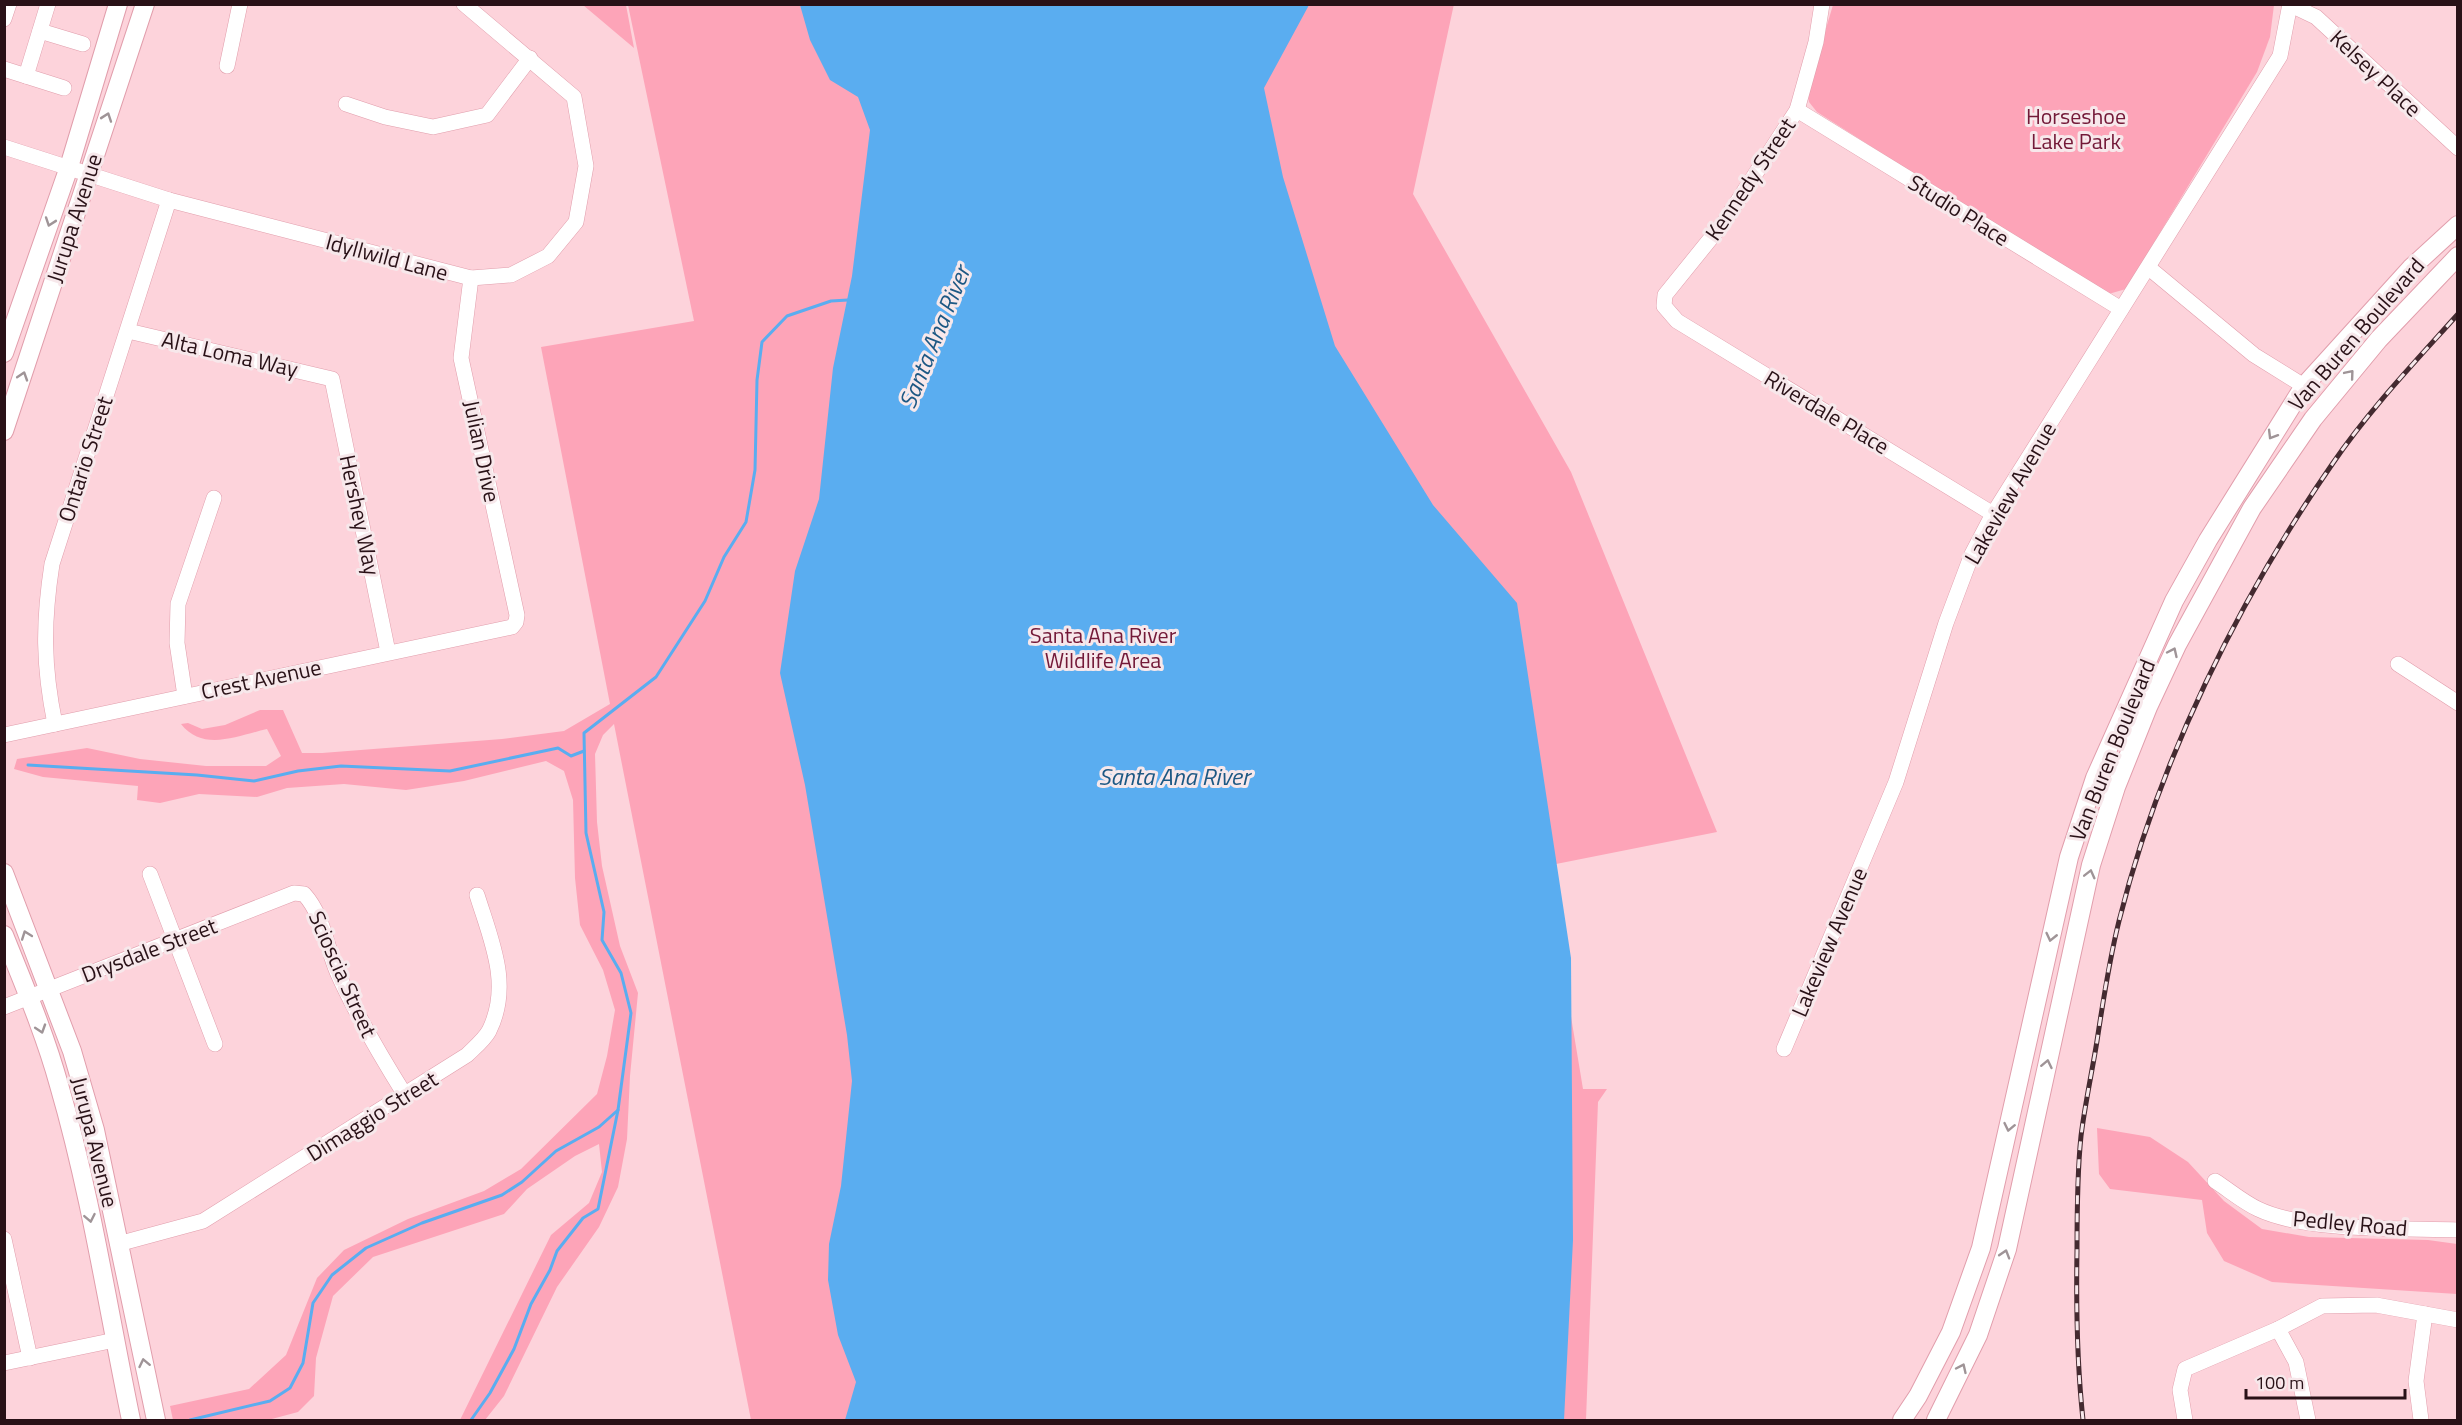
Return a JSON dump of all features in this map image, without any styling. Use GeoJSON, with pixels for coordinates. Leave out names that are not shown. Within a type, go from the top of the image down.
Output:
{"type":"FeatureCollection","features":[{"type":"Feature","properties":{"kind":"main road","name":"Jurupa Avenue"},"geometry":{"type":"LineString","coordinates":[[4,353],[69,167],[118,4]]}},
{"type":"Feature","properties":{"kind":"main road","name":"Jurupa Avenue"},"geometry":{"type":"LineString","coordinates":[[4,431],[141,10]]}},
{"type":"Feature","properties":{"kind":"main road","name":"Van Buren Boulevard"},"geometry":{"type":"LineString","coordinates":[[1902,1420],[1918,1396],[1951,1332],[1981,1248],[2069,857],[2096,778],[2174,601],[2208,540],[2304,386],[2411,268],[2457,225]]}},
{"type":"Feature","properties":{"kind":"main road","name":"Van Buren Boulevard"},"geometry":{"type":"LineString","coordinates":[[1936,1420],[1978,1335],[2007,1249],[2091,866],[2116,787],[2177,645],[2252,508],[2313,418],[2379,339],[2457,256]]}},
{"type":"Feature","properties":{"kind":"main road"},"geometry":{"type":"LineString","coordinates":[[2304,386],[2310,398],[2313,418]]}},
{"type":"Feature","properties":{"kind":"main road","name":"Jurupa Avenue"},"geometry":{"type":"LineString","coordinates":[[4,873],[72,1051],[95,1130],[156,1420]]}},
{"type":"Feature","properties":{"kind":"main road","name":"Jurupa Avenue"},"geometry":{"type":"LineString","coordinates":[[4,935],[29,997],[59,1084],[76,1150],[131,1420]]}},
{"type":"Feature","properties":{"kind":"street"},"geometry":{"type":"LineString","coordinates":[[4,19],[9,4]]}},
{"type":"Feature","properties":{"kind":"street"},"geometry":{"type":"LineString","coordinates":[[26,76],[48,4]]}},
{"type":"Feature","properties":{"kind":"street","name":"Idyllwild Lane"},"geometry":{"type":"LineString","coordinates":[[4,147],[169,200],[471,278],[511,275],[548,256],[576,222],[586,166],[574,97],[464,4]]}},
{"type":"Feature","properties":{"kind":"street","name":"Kennedy Street"},"geometry":{"type":"LineString","coordinates":[[1664,306],[1665,295],[1724,222],[1797,110],[1816,42],[1822,4]]}},
{"type":"Feature","properties":{"kind":"street"},"geometry":{"type":"LineString","coordinates":[[227,66],[239,5]]}},
{"type":"Feature","properties":{"kind":"street","name":"Kelsey Place"},"geometry":{"type":"LineString","coordinates":[[2290,5],[2316,17],[2457,148]]}},
{"type":"Feature","properties":{"kind":"street","name":"Lakeview Avenue"},"geometry":{"type":"LineString","coordinates":[[1785,1049],[1896,783],[1946,623],[1972,554],[1993,514],[2280,56],[2290,5]]}},
{"type":"Feature","properties":{"kind":"street"},"geometry":{"type":"LineString","coordinates":[[40,31],[83,44]]}},
{"type":"Feature","properties":{"kind":"street"},"geometry":{"type":"LineString","coordinates":[[346,104],[385,117],[433,127],[486,115],[530,58]]}},
{"type":"Feature","properties":{"kind":"street"},"geometry":{"type":"LineString","coordinates":[[4,69],[64,88]]}},
{"type":"Feature","properties":{"kind":"street","name":"Studio Place"},"geometry":{"type":"LineString","coordinates":[[1797,110],[2121,309]]}},
{"type":"Feature","properties":{"kind":"street","name":"Ontario Street"},"geometry":{"type":"LineString","coordinates":[[55,724],[46,663],[45,610],[52,564],[169,200]]}},
{"type":"Feature","properties":{"kind":"street"},"geometry":{"type":"LineString","coordinates":[[2149,268],[2254,355],[2304,386]]}},
{"type":"Feature","properties":{"kind":"street","name":"Julian Drive"},"geometry":{"type":"LineString","coordinates":[[471,278],[461,358],[517,615],[516,622]]}},
{"type":"Feature","properties":{"kind":"street","name":"Riverdale Place"},"geometry":{"type":"LineString","coordinates":[[1664,306],[1677,321],[1993,514]]}},
{"type":"Feature","properties":{"kind":"street","name":"Alta Loma Way"},"geometry":{"type":"LineString","coordinates":[[128,330],[332,379]]}},
{"type":"Feature","properties":{"kind":"street","name":"Hershey Way"},"geometry":{"type":"LineString","coordinates":[[332,379],[388,652]]}},
{"type":"Feature","properties":{"kind":"street"},"geometry":{"type":"LineString","coordinates":[[185,696],[177,643],[178,604],[214,498]]}},
{"type":"Feature","properties":{"kind":"street","name":"Crest Avenue"},"geometry":{"type":"LineString","coordinates":[[4,735],[512,627],[516,622]]}},
{"type":"Feature","properties":{"kind":"street"},"geometry":{"type":"LineString","coordinates":[[2398,664],[2457,703]]}},
{"type":"Feature","properties":{"kind":"street"},"geometry":{"type":"LineString","coordinates":[[150,874],[215,1044]]}},
{"type":"Feature","properties":{"kind":"street","name":"Drysdale Street"},"geometry":{"type":"LineString","coordinates":[[4,1007],[294,893]]}},
{"type":"Feature","properties":{"kind":"street","name":"Scioscia Street"},"geometry":{"type":"LineString","coordinates":[[294,893],[303,894],[315,907],[336,970],[362,1024],[405,1095]]}},
{"type":"Feature","properties":{"kind":"street","name":"Dimaggio Street"},"geometry":{"type":"LineString","coordinates":[[118,1244],[203,1221],[467,1055],[488,1032],[500,1001],[499,966],[477,895]]}},
{"type":"Feature","properties":{"kind":"street","name":"Pedley Road"},"geometry":{"type":"LineString","coordinates":[[2216,1181],[2256,1209],[2283,1218],[2372,1227],[2457,1230]]}},
{"type":"Feature","properties":{"kind":"street"},"geometry":{"type":"LineString","coordinates":[[4,1239],[30,1358]]}},
{"type":"Feature","properties":{"kind":"street"},"geometry":{"type":"LineString","coordinates":[[2185,1420],[2180,1390],[2185,1369],[2278,1329],[2322,1306],[2376,1305],[2457,1320]]}},
{"type":"Feature","properties":{"kind":"street"},"geometry":{"type":"LineString","coordinates":[[2421,1420],[2416,1381],[2425,1314]]}},
{"type":"Feature","properties":{"kind":"street"},"geometry":{"type":"LineString","coordinates":[[2278,1329],[2296,1362],[2308,1420]]}},
{"type":"Feature","properties":{"kind":"street"},"geometry":{"type":"LineString","coordinates":[[4,1363],[115,1340]]}},
{"type":"Feature","properties":{"kind":"green space","name":"Santa Ana River"},"geometry":{"type":"Polygon","coordinates":[[[1454,4],[1413,194],[1571,472],[1717,832],[1546,866],[1583,1089],[1607,1089],[1598,1102],[1586,1420],[751,1420],[614,724],[603,735],[595,754],[597,822],[602,866],[620,946],[638,993],[627,1139],[618,1187],[599,1227],[557,1287],[504,1396],[485,1420],[460,1420],[551,1235],[589,1203],[602,1172],[599,1144],[575,1156],[527,1189],[504,1214],[373,1257],[333,1296],[316,1358],[314,1396],[298,1412],[268,1420],[173,1420],[170,1406],[249,1389],[286,1355],[317,1278],[344,1250],[408,1219],[484,1191],[521,1169],[597,1094],[607,1056],[615,1010],[603,970],[580,925],[575,878],[573,800],[564,771],[546,761],[464,781],[406,790],[344,784],[287,788],[257,797],[199,794],[160,803],[137,800],[138,786],[43,777],[14,769],[17,759],[87,748],[140,759],[206,766],[266,766],[281,756],[267,729],[232,738],[210,740],[190,733],[181,724],[188,723],[202,729],[225,725],[260,710],[283,710],[302,753],[322,753],[502,739],[564,731],[610,704],[541,347],[694,321],[628,5],[1454,4]]]}},
{"type":"Feature","properties":{"kind":"green space"},"geometry":{"type":"Polygon","coordinates":[[[583,5],[626,5],[634,48],[583,5]]]}},
{"type":"Feature","properties":{"kind":"green space","name":"Horseshoe Lake Park"},"geometry":{"type":"Polygon","coordinates":[[[1833,5],[2274,5],[2270,37],[2257,72],[2126,289],[2105,295],[1817,112],[1809,102],[1807,92],[1833,5]]]}},
{"type":"Feature","properties":{"kind":"green space"},"geometry":{"type":"Polygon","coordinates":[[[2097,1128],[2150,1137],[2188,1162],[2224,1201],[2262,1229],[2309,1237],[2428,1240],[2457,1244],[2457,1294],[2272,1282],[2224,1261],[2207,1233],[2202,1200],[2110,1189],[2099,1174],[2097,1128]]]}},
{"type":"Feature","properties":{"kind":"water","name":"Santa Ana River"},"geometry":{"type":"Polygon","coordinates":[[[800,5],[1309,5],[1264,88],[1283,177],[1335,346],[1433,505],[1517,603],[1571,958],[1573,1240],[1564,1420],[845,1420],[856,1382],[838,1335],[828,1280],[829,1244],[841,1186],[852,1081],[847,1035],[805,785],[780,673],[795,571],[819,499],[833,368],[852,276],[870,130],[858,97],[830,80],[810,40],[800,5]]]}},
{"type":"Feature","properties":{"kind":"waterway"},"geometry":{"type":"LineString","coordinates":[[190,1420],[270,1401],[290,1388],[303,1363],[313,1303],[332,1275],[366,1248],[422,1223],[502,1195],[522,1182],[556,1151],[599,1127],[618,1110],[631,1013],[621,973],[602,940],[604,912],[586,833],[584,733],[656,677],[705,601],[724,557],[746,522],[755,470],[757,380],[762,342],[787,316],[831,301],[848,300]]}},
{"type":"Feature","properties":{"kind":"waterway"},"geometry":{"type":"LineString","coordinates":[[28,765],[197,775],[254,781],[298,771],[341,766],[450,771],[558,748],[571,756],[584,751]]}},
{"type":"Feature","properties":{"kind":"waterway"},"geometry":{"type":"LineString","coordinates":[[471,1420],[490,1393],[514,1349],[531,1304],[550,1270],[557,1251],[583,1218],[598,1209],[618,1110]]}},
{"type":"Feature","properties":{"kind":"railway"},"geometry":{"type":"LineString","coordinates":[[2083,1420],[2078,1357],[2077,1294],[2081,1136],[2115,936],[2156,801],[2206,683],[2235,625],[2298,515],[2362,424],[2458,314]]}},
{"type":"Feature","properties":{"kind":"park label","name":"Santa Ana River Wildlife Area"},"geometry":{"type":"Point","coordinates":[1103,648]}}]}
